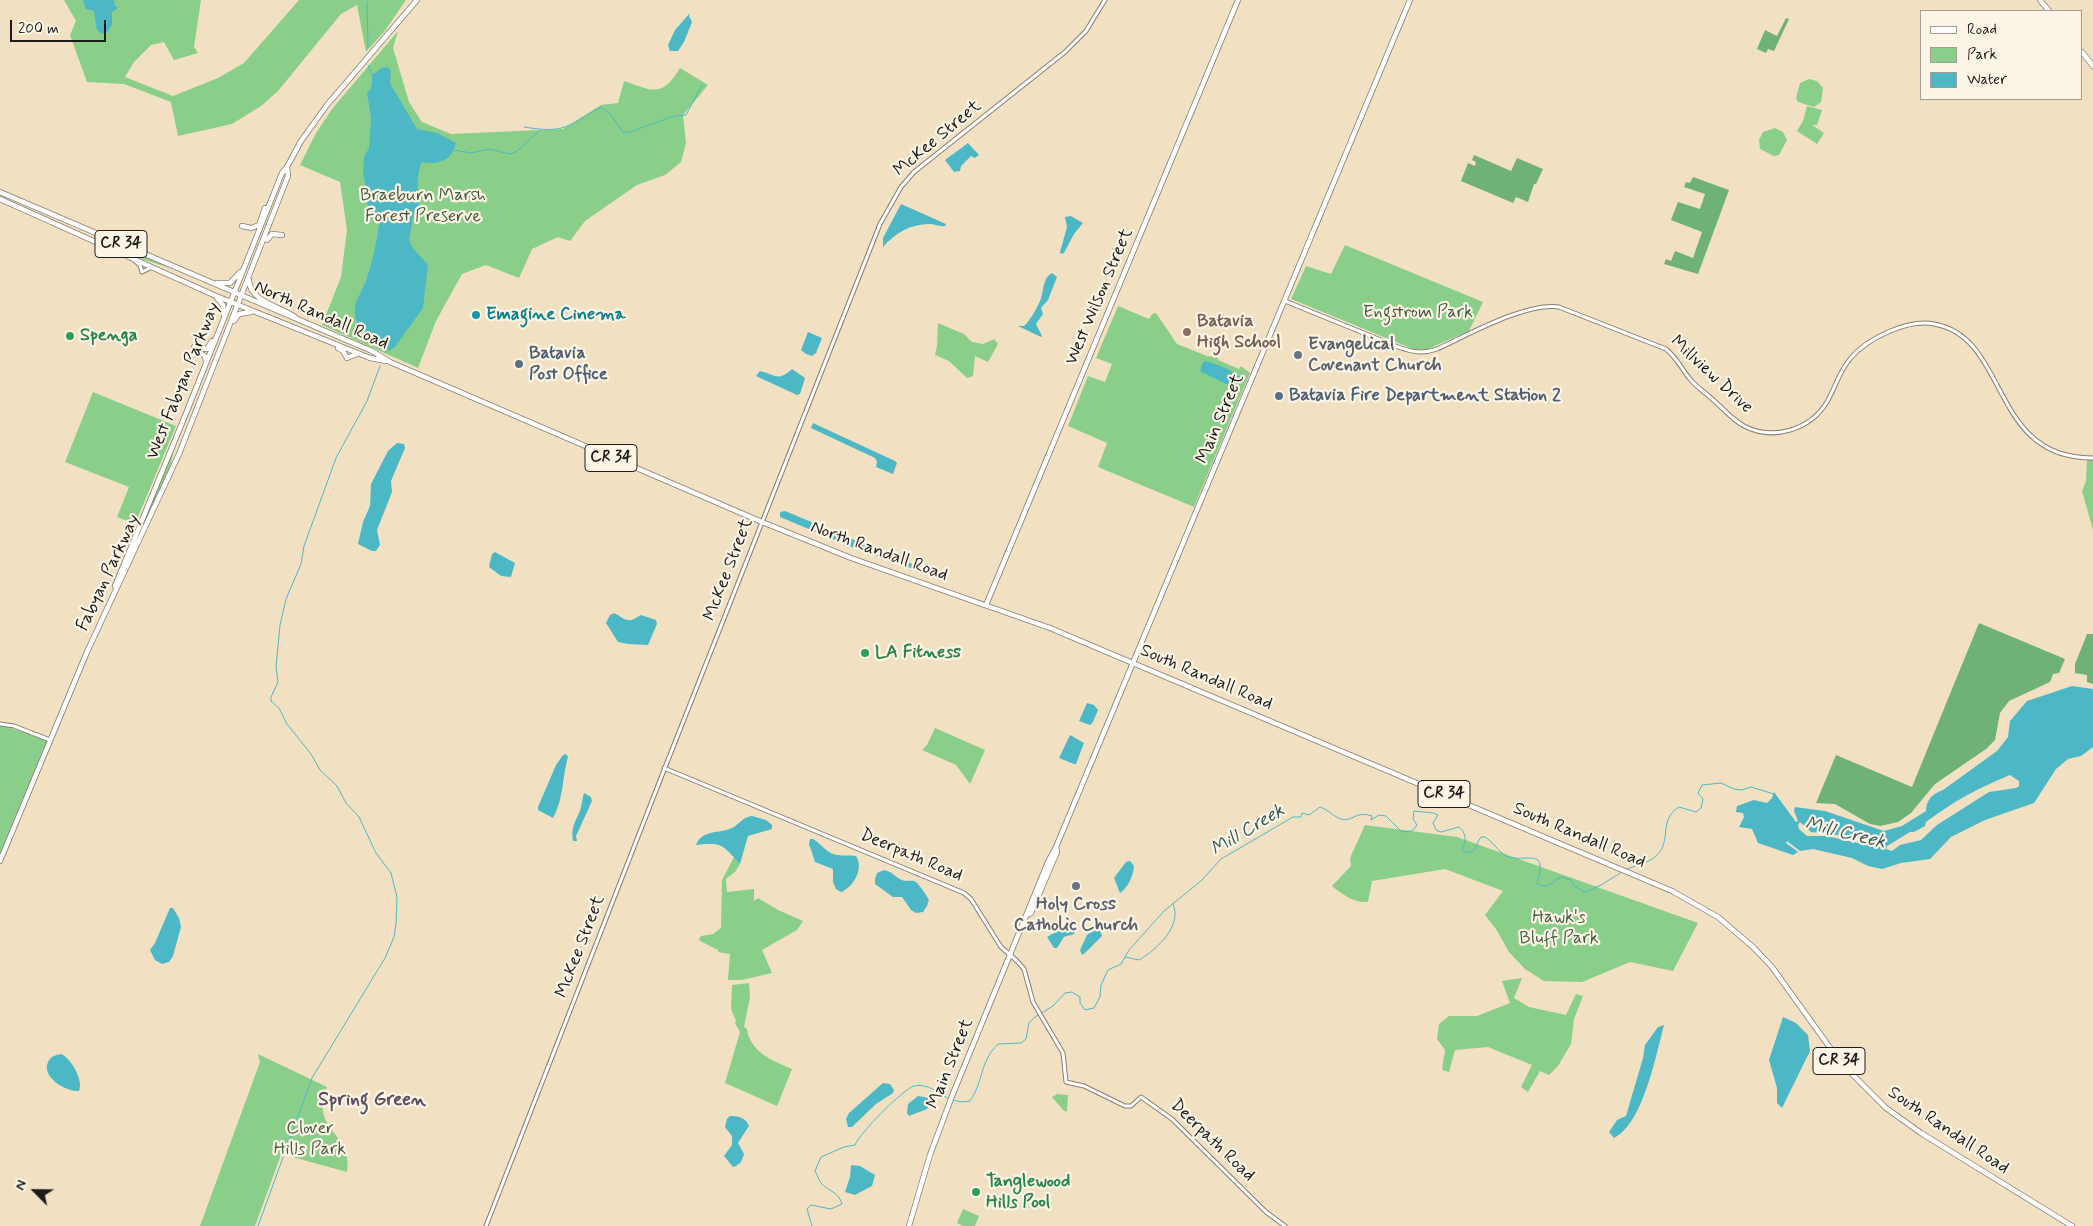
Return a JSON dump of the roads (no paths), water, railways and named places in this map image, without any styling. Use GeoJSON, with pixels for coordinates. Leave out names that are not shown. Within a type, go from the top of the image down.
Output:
{"type":"FeatureCollection","features":[{"type":"Feature","properties":{"kind":"main road","name":"West Fabyan Parkway"},"geometry":{"type":"LineString","coordinates":[[400,20],[413,0]]}},
{"type":"Feature","properties":{"kind":"main road","name":"West Fabyan Parkway"},"geometry":{"type":"LineString","coordinates":[[107,606],[282,173],[287,168],[301,141],[327,105],[417,0]]}},
{"type":"Feature","properties":{"kind":"main road","name":"West Wilson Street"},"geometry":{"type":"LineString","coordinates":[[986,605],[1238,0]]}},
{"type":"Feature","properties":{"kind":"main road","name":"Main Street"},"geometry":{"type":"LineString","coordinates":[[909,1226],[930,1155],[952,1096],[1048,862],[1135,663],[1410,0]]}},
{"type":"Feature","properties":{"kind":"main road"},"geometry":{"type":"LineString","coordinates":[[2040,0],[2048,10]]}},
{"type":"Feature","properties":{"kind":"main road"},"geometry":{"type":"LineString","coordinates":[[2083,53],[2093,66]]}},
{"type":"Feature","properties":{"kind":"main road","name":"West Fabyan Parkway"},"geometry":{"type":"LineString","coordinates":[[242,296],[288,176],[287,168]]}},
{"type":"Feature","properties":{"kind":"main road"},"geometry":{"type":"LineString","coordinates":[[242,226],[251,228],[258,225],[276,187]]}},
{"type":"Feature","properties":{"kind":"main road","name":"CR 34"},"geometry":{"type":"LineString","coordinates":[[0,192],[242,296]]}},
{"type":"Feature","properties":{"kind":"main road","name":"CR 34"},"geometry":{"type":"LineString","coordinates":[[0,199],[238,305]]}},
{"type":"Feature","properties":{"kind":"main road"},"geometry":{"type":"LineString","coordinates":[[252,270],[269,236],[275,233],[282,235]]}},
{"type":"Feature","properties":{"kind":"main road"},"geometry":{"type":"LineString","coordinates":[[211,283],[230,283],[237,278],[246,264]]}},
{"type":"Feature","properties":{"kind":"main road"},"geometry":{"type":"LineString","coordinates":[[249,276],[250,288],[255,295],[287,311],[304,323]]}},
{"type":"Feature","properties":{"kind":"main road"},"geometry":{"type":"LineString","coordinates":[[195,286],[221,302],[224,310],[222,321],[209,348],[194,347],[205,356],[206,363]]}},
{"type":"Feature","properties":{"kind":"main road","name":"North Randall Road"},"geometry":{"type":"LineString","coordinates":[[242,296],[372,351],[390,362]]}},
{"type":"Feature","properties":{"kind":"main road","name":"Fabyan Parkway"},"geometry":{"type":"LineString","coordinates":[[0,861],[107,606],[175,463],[242,296]]}},
{"type":"Feature","properties":{"kind":"main road","name":"North Randall Road"},"geometry":{"type":"LineString","coordinates":[[238,305],[358,353],[390,362],[762,522],[851,558],[986,605]]}},
{"type":"Feature","properties":{"kind":"main road"},"geometry":{"type":"LineString","coordinates":[[224,340],[239,314],[256,312]]}},
{"type":"Feature","properties":{"kind":"main road"},"geometry":{"type":"LineString","coordinates":[[310,334],[344,351],[347,358],[358,353]]}},
{"type":"Feature","properties":{"kind":"main road","name":"South Randall Road"},"geometry":{"type":"LineString","coordinates":[[986,605],[1135,663],[1631,873],[1696,903],[1742,936],[1772,967],[1841,1064],[1886,1108],[1921,1133],[2072,1226]]}},
{"type":"Feature","properties":{"kind":"street","name":"McKee Street"},"geometry":{"type":"LineString","coordinates":[[486,1226],[664,768],[876,234],[901,187],[914,172],[1065,52],[1086,31],[1105,0]]}},
{"type":"Feature","properties":{"kind":"street"},"geometry":{"type":"LineString","coordinates":[[109,247],[140,265],[142,272],[150,268],[157,268]]}},
{"type":"Feature","properties":{"kind":"street","name":"Millview Drive"},"geometry":{"type":"LineString","coordinates":[[1285,301],[1398,347],[1419,352],[1437,349],[1528,309],[1546,306],[1559,307],[1666,349],[1678,359],[1696,386],[1730,416],[1747,427],[1767,433],[1791,430],[1812,419],[1828,401],[1850,359],[1865,345],[1900,327],[1916,323],[1933,323],[1953,330],[1973,346],[2012,413],[2030,436],[2058,452],[2093,458]]}},
{"type":"Feature","properties":{"kind":"street"},"geometry":{"type":"LineString","coordinates":[[0,724],[14,726],[50,740]]}},
{"type":"Feature","properties":{"kind":"street","name":"Deerpath Road"},"geometry":{"type":"LineString","coordinates":[[664,768],[971,898],[1001,948],[1024,969],[1029,995],[1063,1053],[1066,1082],[1084,1086],[1125,1106],[1131,1106],[1142,1097],[1172,1120],[1266,1212],[1285,1226]]}},
{"type":"Feature","properties":{"kind":"water"},"geometry":{"type":"Polygon","coordinates":[[[83,0],[114,0],[115,6],[118,8],[112,12],[112,25],[106,34],[102,34],[97,30],[94,11],[86,9],[83,0]]]}},
{"type":"Feature","properties":{"kind":"water"},"geometry":{"type":"Polygon","coordinates":[[[690,13],[689,16],[692,22],[684,42],[678,51],[670,51],[668,45],[675,30],[690,13]]]}},
{"type":"Feature","properties":{"kind":"water"},"geometry":{"type":"Polygon","coordinates":[[[388,67],[391,71],[390,83],[417,129],[437,133],[456,143],[448,158],[434,163],[422,162],[420,168],[418,179],[419,207],[414,212],[409,240],[413,248],[428,265],[423,308],[395,347],[389,351],[381,344],[361,333],[356,320],[355,310],[370,267],[379,224],[367,213],[368,198],[363,172],[364,157],[369,148],[371,118],[367,92],[370,91],[372,84],[372,74],[381,68],[388,67]]]}},
{"type":"Feature","properties":{"kind":"water"},"geometry":{"type":"Polygon","coordinates":[[[968,143],[979,155],[975,158],[971,156],[961,166],[960,171],[954,172],[945,160],[968,143]]]}},
{"type":"Feature","properties":{"kind":"water"},"geometry":{"type":"Polygon","coordinates":[[[901,204],[946,224],[943,226],[922,224],[910,228],[898,234],[883,247],[883,238],[901,204]]]}},
{"type":"Feature","properties":{"kind":"water"},"geometry":{"type":"Polygon","coordinates":[[[1071,216],[1083,223],[1074,234],[1064,253],[1061,254],[1067,227],[1065,217],[1071,216]]]}},
{"type":"Feature","properties":{"kind":"water"},"geometry":{"type":"Polygon","coordinates":[[[1052,273],[1057,277],[1048,300],[1041,308],[1043,314],[1036,324],[1041,337],[1018,326],[1024,326],[1031,317],[1040,301],[1045,280],[1052,273]]]}},
{"type":"Feature","properties":{"kind":"water"},"geometry":{"type":"Polygon","coordinates":[[[808,332],[822,338],[816,353],[812,356],[801,350],[808,332]]]}},
{"type":"Feature","properties":{"kind":"water"},"geometry":{"type":"Polygon","coordinates":[[[1206,361],[1226,368],[1241,377],[1228,406],[1224,404],[1232,387],[1200,371],[1203,362],[1206,361]]]}},
{"type":"Feature","properties":{"kind":"water"},"geometry":{"type":"Polygon","coordinates":[[[792,369],[805,378],[800,394],[797,395],[756,376],[760,371],[773,376],[780,376],[792,369]]]}},
{"type":"Feature","properties":{"kind":"water"},"geometry":{"type":"Polygon","coordinates":[[[813,423],[895,461],[897,463],[893,474],[876,467],[877,462],[875,458],[811,428],[813,423]]]}},
{"type":"Feature","properties":{"kind":"water"},"geometry":{"type":"Polygon","coordinates":[[[397,443],[404,444],[405,448],[391,481],[392,492],[377,530],[380,545],[376,551],[372,551],[358,544],[363,522],[370,506],[371,484],[388,451],[397,443]]]}},
{"type":"Feature","properties":{"kind":"water"},"geometry":{"type":"Polygon","coordinates":[[[785,511],[941,576],[939,578],[857,549],[780,517],[780,512],[785,511]]]}},
{"type":"Feature","properties":{"kind":"water"},"geometry":{"type":"Polygon","coordinates":[[[495,552],[515,563],[511,577],[501,576],[489,567],[492,554],[495,552]]]}},
{"type":"Feature","properties":{"kind":"water"},"geometry":{"type":"Polygon","coordinates":[[[614,613],[627,620],[641,615],[656,620],[657,624],[648,645],[618,642],[606,623],[610,615],[614,613]]]}},
{"type":"Feature","properties":{"kind":"water"},"geometry":{"type":"Polygon","coordinates":[[[2072,686],[2093,689],[2093,747],[2081,756],[2068,759],[2056,769],[2034,803],[1985,820],[1951,837],[1930,859],[1901,863],[1882,869],[1868,866],[1852,858],[1813,849],[1800,851],[1787,841],[1786,843],[1798,852],[1793,855],[1758,843],[1752,829],[1739,827],[1744,817],[1743,813],[1736,812],[1737,806],[1754,800],[1767,803],[1772,798],[1774,792],[1796,822],[1798,821],[1794,811],[1795,807],[1825,811],[1884,831],[1902,826],[1926,811],[1927,803],[1933,795],[1943,790],[1997,751],[2008,737],[2010,721],[2027,701],[2072,686]],[[2010,775],[1956,801],[1926,822],[1925,826],[1910,832],[1887,846],[1886,849],[1892,851],[1900,845],[1921,840],[1937,825],[1989,792],[2016,788],[2019,786],[2019,781],[2010,775]],[[1800,822],[1798,825],[1799,829],[1807,836],[1826,836],[1865,843],[1864,838],[1811,832],[1800,822]]]}},
{"type":"Feature","properties":{"kind":"water"},"geometry":{"type":"Polygon","coordinates":[[[1087,703],[1094,705],[1098,710],[1090,725],[1079,721],[1087,703]]]}},
{"type":"Feature","properties":{"kind":"water"},"geometry":{"type":"Polygon","coordinates":[[[1070,735],[1084,743],[1076,764],[1059,758],[1070,735]]]}},
{"type":"Feature","properties":{"kind":"water"},"geometry":{"type":"Polygon","coordinates":[[[566,754],[568,757],[561,796],[553,818],[538,810],[538,807],[556,765],[563,755],[566,754]]]}},
{"type":"Feature","properties":{"kind":"water"},"geometry":{"type":"Polygon","coordinates":[[[584,793],[591,797],[592,801],[576,836],[577,841],[573,841],[573,827],[580,811],[584,793]]]}},
{"type":"Feature","properties":{"kind":"water"},"geometry":{"type":"Polygon","coordinates":[[[752,816],[766,820],[772,825],[772,829],[748,836],[740,864],[722,846],[712,844],[696,845],[702,836],[732,828],[752,816]]]}},
{"type":"Feature","properties":{"kind":"water"},"geometry":{"type":"Polygon","coordinates":[[[810,839],[813,839],[835,855],[856,856],[859,866],[858,871],[854,882],[846,890],[841,892],[836,889],[833,882],[833,869],[815,862],[809,844],[810,839]]]}},
{"type":"Feature","properties":{"kind":"water"},"geometry":{"type":"Polygon","coordinates":[[[1130,861],[1134,866],[1133,874],[1128,885],[1120,893],[1114,878],[1126,862],[1130,861]]]}},
{"type":"Feature","properties":{"kind":"water"},"geometry":{"type":"Polygon","coordinates":[[[884,870],[902,880],[914,881],[918,884],[929,900],[923,912],[916,913],[911,910],[902,897],[893,897],[875,884],[877,873],[884,870]]]}},
{"type":"Feature","properties":{"kind":"water"},"geometry":{"type":"Polygon","coordinates":[[[170,908],[173,908],[179,918],[181,927],[173,956],[169,962],[162,964],[155,960],[150,950],[155,943],[170,908]]]}},
{"type":"Feature","properties":{"kind":"water"},"geometry":{"type":"Polygon","coordinates":[[[1069,924],[1076,927],[1075,932],[1073,935],[1064,937],[1057,948],[1054,948],[1047,937],[1069,924]]]}},
{"type":"Feature","properties":{"kind":"water"},"geometry":{"type":"Polygon","coordinates":[[[1096,928],[1100,929],[1102,936],[1082,955],[1080,950],[1087,935],[1096,928]]]}},
{"type":"Feature","properties":{"kind":"water"},"geometry":{"type":"Polygon","coordinates":[[[1783,1017],[1796,1023],[1808,1035],[1810,1051],[1782,1108],[1777,1103],[1777,1088],[1769,1060],[1783,1017]]]}},
{"type":"Feature","properties":{"kind":"water"},"geometry":{"type":"Polygon","coordinates":[[[1664,1025],[1647,1088],[1640,1104],[1633,1119],[1614,1138],[1609,1132],[1617,1120],[1626,1116],[1645,1045],[1658,1027],[1664,1025]]]}},
{"type":"Feature","properties":{"kind":"water"},"geometry":{"type":"Polygon","coordinates":[[[61,1054],[69,1060],[76,1070],[80,1082],[79,1091],[68,1089],[56,1083],[48,1073],[49,1060],[61,1054]]]}},
{"type":"Feature","properties":{"kind":"water"},"geometry":{"type":"Polygon","coordinates":[[[883,1083],[890,1084],[894,1090],[893,1093],[876,1104],[852,1127],[848,1127],[846,1119],[849,1113],[883,1083]]]}},
{"type":"Feature","properties":{"kind":"water"},"geometry":{"type":"Polygon","coordinates":[[[918,1096],[930,1098],[932,1102],[927,1109],[909,1116],[907,1113],[908,1104],[918,1096]]]}},
{"type":"Feature","properties":{"kind":"water"},"geometry":{"type":"Polygon","coordinates":[[[730,1116],[742,1118],[749,1126],[738,1143],[744,1154],[739,1164],[733,1167],[724,1156],[732,1145],[732,1136],[725,1127],[730,1116]]]}},
{"type":"Feature","properties":{"kind":"water"},"geometry":{"type":"Polygon","coordinates":[[[851,1165],[860,1166],[875,1175],[872,1186],[855,1195],[845,1192],[850,1177],[851,1165]]]}},
{"type":"Feature","properties":{"kind":"waterway"},"geometry":{"type":"LineString","coordinates":[[367,2],[368,47]]}},
{"type":"Feature","properties":{"kind":"waterway"},"geometry":{"type":"LineString","coordinates":[[368,65],[372,74]]}},
{"type":"Feature","properties":{"kind":"waterway"},"geometry":{"type":"LineString","coordinates":[[524,127],[549,130],[566,127],[601,107],[611,115],[623,132],[630,132],[674,116],[686,115],[702,85]]}},
{"type":"Feature","properties":{"kind":"waterway"},"geometry":{"type":"LineString","coordinates":[[454,150],[471,153],[489,149],[510,154],[517,151],[539,131]]}},
{"type":"Feature","properties":{"kind":"waterway"},"geometry":{"type":"LineString","coordinates":[[385,353],[386,349]]}},
{"type":"Feature","properties":{"kind":"waterway"},"geometry":{"type":"LineString","coordinates":[[258,1226],[312,1078],[385,958],[394,937],[396,924],[397,897],[391,873],[376,853],[359,817],[346,803],[337,786],[320,770],[311,754],[287,724],[279,708],[271,701],[278,682],[276,667],[280,625],[286,599],[301,564],[304,546],[336,458],[367,401],[380,366]]}},
{"type":"Feature","properties":{"kind":"waterway","name":"Mill Creek"},"geometry":{"type":"LineString","coordinates":[[1625,870],[1646,862],[1657,855],[1664,843],[1669,818],[1679,807],[1696,812],[1701,808],[1703,799],[1698,793],[1702,785],[1721,783],[1734,789],[1742,790],[1751,787],[1774,794]]}},
{"type":"Feature","properties":{"kind":"waterway","name":"Mill Creek"},"geometry":{"type":"LineString","coordinates":[[953,1100],[970,1101],[978,1086],[984,1065],[998,1044],[1021,1043],[1026,1039],[1029,1023],[1053,1006],[1065,993],[1072,992],[1080,997],[1080,1003],[1085,1010],[1094,1008],[1100,997],[1101,985],[1108,970],[1121,964],[1129,950],[1164,911],[1202,880],[1221,859],[1293,817],[1301,817],[1302,813],[1309,815],[1320,807],[1345,820],[1362,814],[1372,816],[1371,820],[1379,815],[1386,816],[1402,832],[1412,831],[1417,825],[1413,819],[1414,811],[1433,813],[1438,815],[1433,823],[1436,830],[1441,832],[1459,827],[1461,829],[1465,837],[1462,849],[1465,852],[1472,852],[1481,837],[1485,837],[1506,856],[1537,860],[1540,864],[1537,883],[1543,886],[1562,877],[1571,880],[1573,885],[1585,892],[1622,872]]}},
{"type":"Feature","properties":{"kind":"waterway","name":"Mill Creek"},"geometry":{"type":"LineString","coordinates":[[1125,957],[1139,960],[1160,944],[1171,929],[1174,921],[1175,912],[1173,904]]}},
{"type":"Feature","properties":{"kind":"waterway","name":"Mill Creek"},"geometry":{"type":"LineString","coordinates":[[812,1226],[807,1209],[811,1205],[831,1209],[842,1204],[836,1194],[821,1183],[815,1171],[821,1157],[844,1147],[855,1145],[858,1139],[882,1113],[908,1089],[914,1086],[928,1087],[949,1099]]}},
{"type":"Feature","properties":{"kind":"place","name":"Emagine Cinema"},"geometry":{"type":"Point","coordinates":[476,315]}},
{"type":"Feature","properties":{"kind":"place","name":"Batavia High School"},"geometry":{"type":"Point","coordinates":[1187,332]}},
{"type":"Feature","properties":{"kind":"place","name":"Spenga"},"geometry":{"type":"Point","coordinates":[70,336]}},
{"type":"Feature","properties":{"kind":"place","name":"Evangelical Covenant Church"},"geometry":{"type":"Point","coordinates":[1298,355]}},
{"type":"Feature","properties":{"kind":"place","name":"Batavia Post Office"},"geometry":{"type":"Point","coordinates":[519,364]}},
{"type":"Feature","properties":{"kind":"place","name":"Batavia Fire Department Station 2"},"geometry":{"type":"Point","coordinates":[1279,396]}},
{"type":"Feature","properties":{"kind":"place","name":"LA Fitness"},"geometry":{"type":"Point","coordinates":[865,653]}},
{"type":"Feature","properties":{"kind":"place","name":"Holy Cross Catholic Church"},"geometry":{"type":"Point","coordinates":[1076,886]}},
{"type":"Feature","properties":{"kind":"place","name":"Tanglewood Hills Pool"},"geometry":{"type":"Point","coordinates":[976,1192]}},
{"type":"Feature","properties":{"kind":"district","name":"Spring Green"},"geometry":{"type":"Point","coordinates":[372,1101]}},
{"type":"Feature","properties":{"kind":"park label","name":"Braeburn Marsh Forest Preserve"},"geometry":{"type":"Point","coordinates":[423,206]}},
{"type":"Feature","properties":{"kind":"park label","name":"Engstrom Park"},"geometry":{"type":"Point","coordinates":[1418,313]}},
{"type":"Feature","properties":{"kind":"park label","name":"Hawk's Bluff Park"},"geometry":{"type":"Point","coordinates":[1559,928]}},
{"type":"Feature","properties":{"kind":"park label","name":"Clover Hills Park"},"geometry":{"type":"Point","coordinates":[310,1139]}}]}
